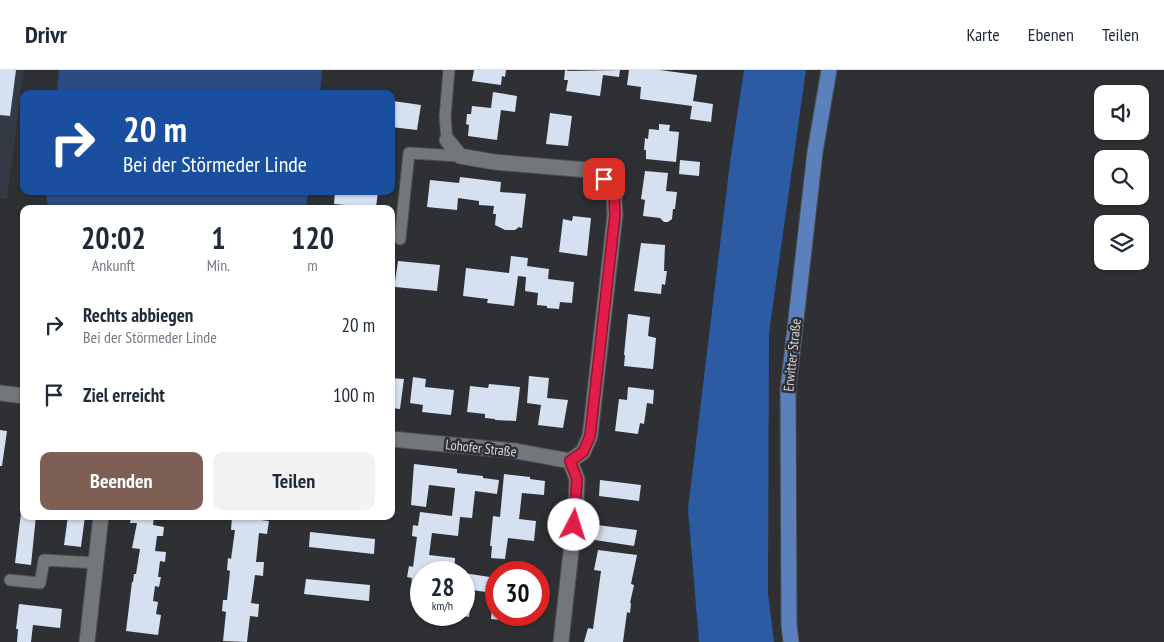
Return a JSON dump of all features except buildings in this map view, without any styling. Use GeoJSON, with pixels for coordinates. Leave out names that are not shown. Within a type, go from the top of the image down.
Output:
{"type":"FeatureCollection","features":[{"type":"Feature","properties":{"kind":"main road","name":"Erwitter Straße"},"geometry":{"type":"LineString","coordinates":[[791,642],[789,625],[788,390],[815,152],[829,70]]}},
{"type":"Feature","properties":{"kind":"street"},"geometry":{"type":"LineString","coordinates":[[447,140],[460,156],[494,162],[588,170],[604,179],[614,195],[615,215],[590,436],[583,452],[570,461],[577,479],[576,506],[562,642]]}},
{"type":"Feature","properties":{"kind":"street"},"geometry":{"type":"LineString","coordinates":[[0,392],[20,395]]}},
{"type":"Feature","properties":{"kind":"street","name":"Lohofer Straße"},"geometry":{"type":"LineString","coordinates":[[395,439],[516,451],[570,461]]}},
{"type":"Feature","properties":{"kind":"street"},"geometry":{"type":"LineString","coordinates":[[87,642],[101,520]]}},
{"type":"Feature","properties":{"kind":"lane"},"geometry":{"type":"LineString","coordinates":[[447,140],[445,116],[449,70]]}},
{"type":"Feature","properties":{"kind":"lane"},"geometry":{"type":"LineString","coordinates":[[400,239],[409,153],[460,156]]}},
{"type":"Feature","properties":{"kind":"lane"},"geometry":{"type":"LineString","coordinates":[[10,580],[40,584],[44,560],[96,563]]}},
{"type":"Feature","properties":{"kind":"shaded area"},"geometry":{"type":"Polygon","coordinates":[[[0,70],[24,70],[7,199],[0,198],[0,70]]]}},
{"type":"Feature","properties":{"kind":"shaded area"},"geometry":{"type":"Polygon","coordinates":[[[59,70],[322,70],[320,90],[57,90],[59,70]]]}},
{"type":"Feature","properties":{"kind":"shaded area"},"geometry":{"type":"Polygon","coordinates":[[[744,70],[806,70],[769,333],[768,594],[774,642],[699,642],[688,509],[730,162],[744,70]]]}},
{"type":"Feature","properties":{"kind":"shaded area"},"geometry":{"type":"Polygon","coordinates":[[[46,195],[308,195],[306,205],[48,205],[46,195]]]}},
{"type":"Feature","properties":{"kind":"route"},"geometry":{"type":"LineString","coordinates":[[574,525],[577,479],[570,461],[583,452],[590,436],[615,215],[614,195],[604,179]]}}]}
